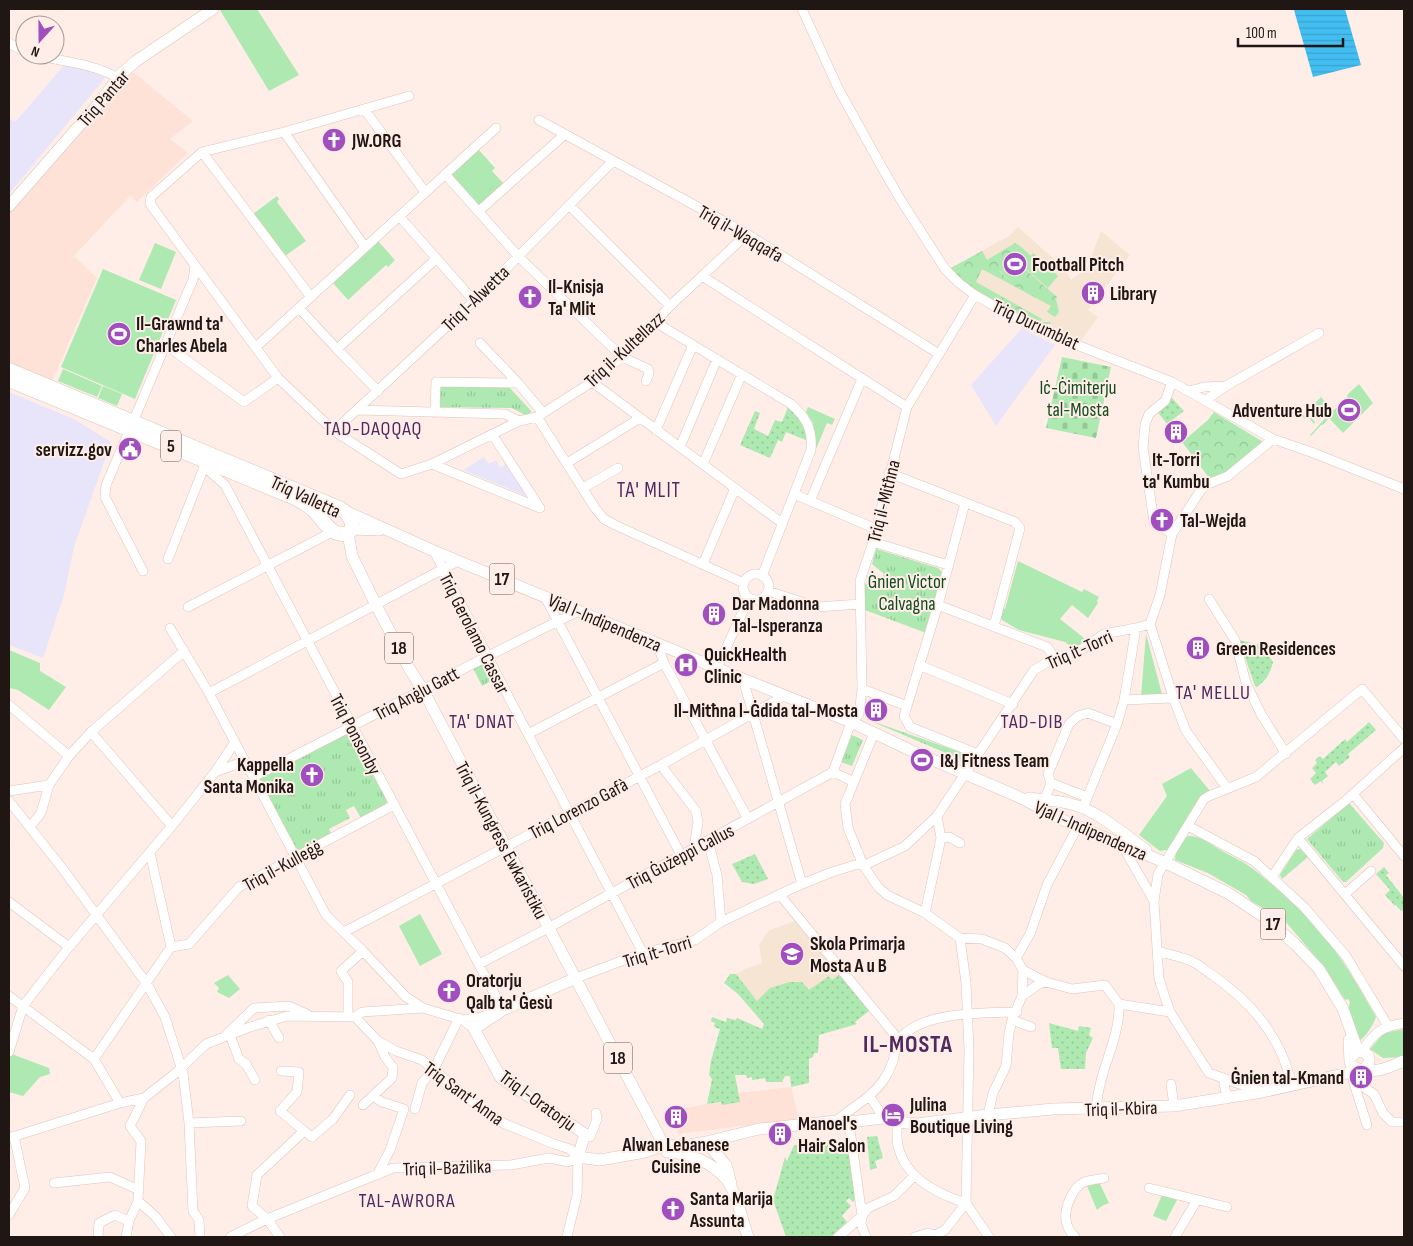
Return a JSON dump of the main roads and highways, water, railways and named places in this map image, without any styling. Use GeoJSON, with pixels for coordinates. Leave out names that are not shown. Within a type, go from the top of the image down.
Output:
{"type":"FeatureCollection","features":[{"type":"Feature","properties":{"kind":"highway","name":"Triq Valletta"},"geometry":{"type":"LineString","coordinates":[[9,370],[132,426],[207,461],[304,503],[313,510],[332,532],[339,534],[349,531],[351,520],[345,511],[132,426],[9,380]]}},
{"type":"Feature","properties":{"kind":"main road","name":"Triq Pantar"},"geometry":{"type":"LineString","coordinates":[[9,206],[100,102],[118,78],[136,61],[213,9]]}},
{"type":"Feature","properties":{"kind":"main road","name":"Vjal l-Indipendenza"},"geometry":{"type":"LineString","coordinates":[[345,511],[434,551],[743,680],[851,722],[1018,797],[1063,820],[1164,862],[1228,893],[1264,917],[1295,944],[1319,969],[1343,1009],[1360,1059]]}},
{"type":"Feature","properties":{"kind":"main road","name":"Vjal l-Indipendenza"},"geometry":{"type":"LineString","coordinates":[[349,531],[385,530]]}},
{"type":"Feature","properties":{"kind":"main road","name":"Triq il-Kungress Ewkaristiku"},"geometry":{"type":"LineString","coordinates":[[349,531],[352,556],[376,605],[576,978],[660,1138],[662,1146]]}},
{"type":"Feature","properties":{"kind":"main road","name":"Vjal l-Indipendenza"},"geometry":{"type":"LineString","coordinates":[[1018,797],[1070,804],[1085,803],[1098,816],[1164,862]]}},
{"type":"Feature","properties":{"kind":"main road"},"geometry":{"type":"LineString","coordinates":[[1063,820],[1066,809],[1070,804]]}},
{"type":"Feature","properties":{"kind":"main road"},"geometry":{"type":"LineString","coordinates":[[1091,831],[1098,824],[1098,816]]}},
{"type":"Feature","properties":{"kind":"main road","name":"Triq it-Torri"},"geometry":{"type":"LineString","coordinates":[[474,1029],[503,1010],[576,978]]}},
{"type":"Feature","properties":{"kind":"main road","name":"Triq l-Oratorju"},"geometry":{"type":"LineString","coordinates":[[474,1029],[501,1078],[588,1136],[578,1157]]}},
{"type":"Feature","properties":{"kind":"main road"},"geometry":{"type":"LineString","coordinates":[[1360,1059],[1403,1061]]}},
{"type":"Feature","properties":{"kind":"main road","name":"Triq il-Kbira"},"geometry":{"type":"LineString","coordinates":[[645,1152],[662,1146],[689,1145],[759,1129],[836,1121],[849,1122],[884,1118],[917,1124],[1053,1109],[1174,1106],[1227,1099],[1348,1073],[1360,1059]]}},
{"type":"Feature","properties":{"kind":"main road"},"geometry":{"type":"LineString","coordinates":[[700,1159],[701,1146],[706,1142],[726,1165],[731,1179],[732,1191]]}},
{"type":"Feature","properties":{"kind":"main road"},"geometry":{"type":"LineString","coordinates":[[645,1152],[679,1153],[700,1159],[726,1179],[748,1237]]}},
{"type":"Feature","properties":{"kind":"main road","name":"Triq il-Bażilika"},"geometry":{"type":"LineString","coordinates":[[578,1157],[600,1160],[645,1152]]}},
{"type":"Feature","properties":{"kind":"water"},"geometry":{"type":"Polygon","coordinates":[[[1345,9],[1361,65],[1313,77],[1294,10],[1345,9]]]}},
{"type":"Feature","properties":{"kind":"place","name":"JW.ORG"},"geometry":{"type":"Point","coordinates":[334,140]}},
{"type":"Feature","properties":{"kind":"place","name":"Football Pitch"},"geometry":{"type":"Point","coordinates":[1015,264]}},
{"type":"Feature","properties":{"kind":"place","name":"Library"},"geometry":{"type":"Point","coordinates":[1093,293]}},
{"type":"Feature","properties":{"kind":"place","name":"Il-Knisja Ta' Mlit"},"geometry":{"type":"Point","coordinates":[530,297]}},
{"type":"Feature","properties":{"kind":"place","name":"Il-Grawnd ta' Charles Abela"},"geometry":{"type":"Point","coordinates":[119,334]}},
{"type":"Feature","properties":{"kind":"place","name":"Adventure Hub"},"geometry":{"type":"Point","coordinates":[1349,410]}},
{"type":"Feature","properties":{"kind":"place","name":"It-Torri ta' Kumbu"},"geometry":{"type":"Point","coordinates":[1176,432]}},
{"type":"Feature","properties":{"kind":"place","name":"servizz.gov"},"geometry":{"type":"Point","coordinates":[130,449]}},
{"type":"Feature","properties":{"kind":"place","name":"Tal-Wejda"},"geometry":{"type":"Point","coordinates":[1162,520]}},
{"type":"Feature","properties":{"kind":"place","name":"Dar Madonna Tal-Isperanza"},"geometry":{"type":"Point","coordinates":[714,614]}},
{"type":"Feature","properties":{"kind":"place","name":"Green Residences"},"geometry":{"type":"Point","coordinates":[1198,648]}},
{"type":"Feature","properties":{"kind":"place","name":"QuickHealth Clinic"},"geometry":{"type":"Point","coordinates":[686,665]}},
{"type":"Feature","properties":{"kind":"place","name":"Il-Mitħna l-Ġdida tal-Mosta"},"geometry":{"type":"Point","coordinates":[876,710]}},
{"type":"Feature","properties":{"kind":"place","name":"I&J Fitness Team"},"geometry":{"type":"Point","coordinates":[922,760]}},
{"type":"Feature","properties":{"kind":"place","name":"Kappella Santa Monika"},"geometry":{"type":"Point","coordinates":[312,775]}},
{"type":"Feature","properties":{"kind":"place","name":"Skola Primarja Mosta A u B"},"geometry":{"type":"Point","coordinates":[792,954]}},
{"type":"Feature","properties":{"kind":"place","name":"Oratorju Qalb ta' Ġesù"},"geometry":{"type":"Point","coordinates":[449,991]}},
{"type":"Feature","properties":{"kind":"place","name":"Ġnien tal-Kmand"},"geometry":{"type":"Point","coordinates":[1361,1077]}},
{"type":"Feature","properties":{"kind":"place","name":"Julina Boutique Living"},"geometry":{"type":"Point","coordinates":[893,1115]}},
{"type":"Feature","properties":{"kind":"place","name":"Alwan Lebanese Cuisine"},"geometry":{"type":"Point","coordinates":[676,1117]}},
{"type":"Feature","properties":{"kind":"place","name":"Manoel's Hair Salon"},"geometry":{"type":"Point","coordinates":[780,1134]}},
{"type":"Feature","properties":{"kind":"place","name":"Santa Marija Assunta"},"geometry":{"type":"Point","coordinates":[673,1209]}},
{"type":"Feature","properties":{"kind":"district","name":"TAD-DAQQAQ"},"geometry":{"type":"Point","coordinates":[373,428]}},
{"type":"Feature","properties":{"kind":"district","name":"TA' MLIT"},"geometry":{"type":"Point","coordinates":[649,490]}},
{"type":"Feature","properties":{"kind":"district","name":"TA' MELLU"},"geometry":{"type":"Point","coordinates":[1213,692]}},
{"type":"Feature","properties":{"kind":"district","name":"TA' DNAT"},"geometry":{"type":"Point","coordinates":[482,721]}},
{"type":"Feature","properties":{"kind":"district","name":"TAD-DIB"},"geometry":{"type":"Point","coordinates":[1032,721]}},
{"type":"Feature","properties":{"kind":"district","name":"IL-MOSTA"},"geometry":{"type":"Point","coordinates":[908,1044]}},
{"type":"Feature","properties":{"kind":"district","name":"TAL-AWRORA"},"geometry":{"type":"Point","coordinates":[407,1200]}},
{"type":"Feature","properties":{"kind":"park label","name":"Iċ-Ċimiterju tal-Mosta"},"geometry":{"type":"Point","coordinates":[1078,398]}},
{"type":"Feature","properties":{"kind":"park label","name":"Ġnien Victor Calvagna"},"geometry":{"type":"Point","coordinates":[907,592]}}]}
